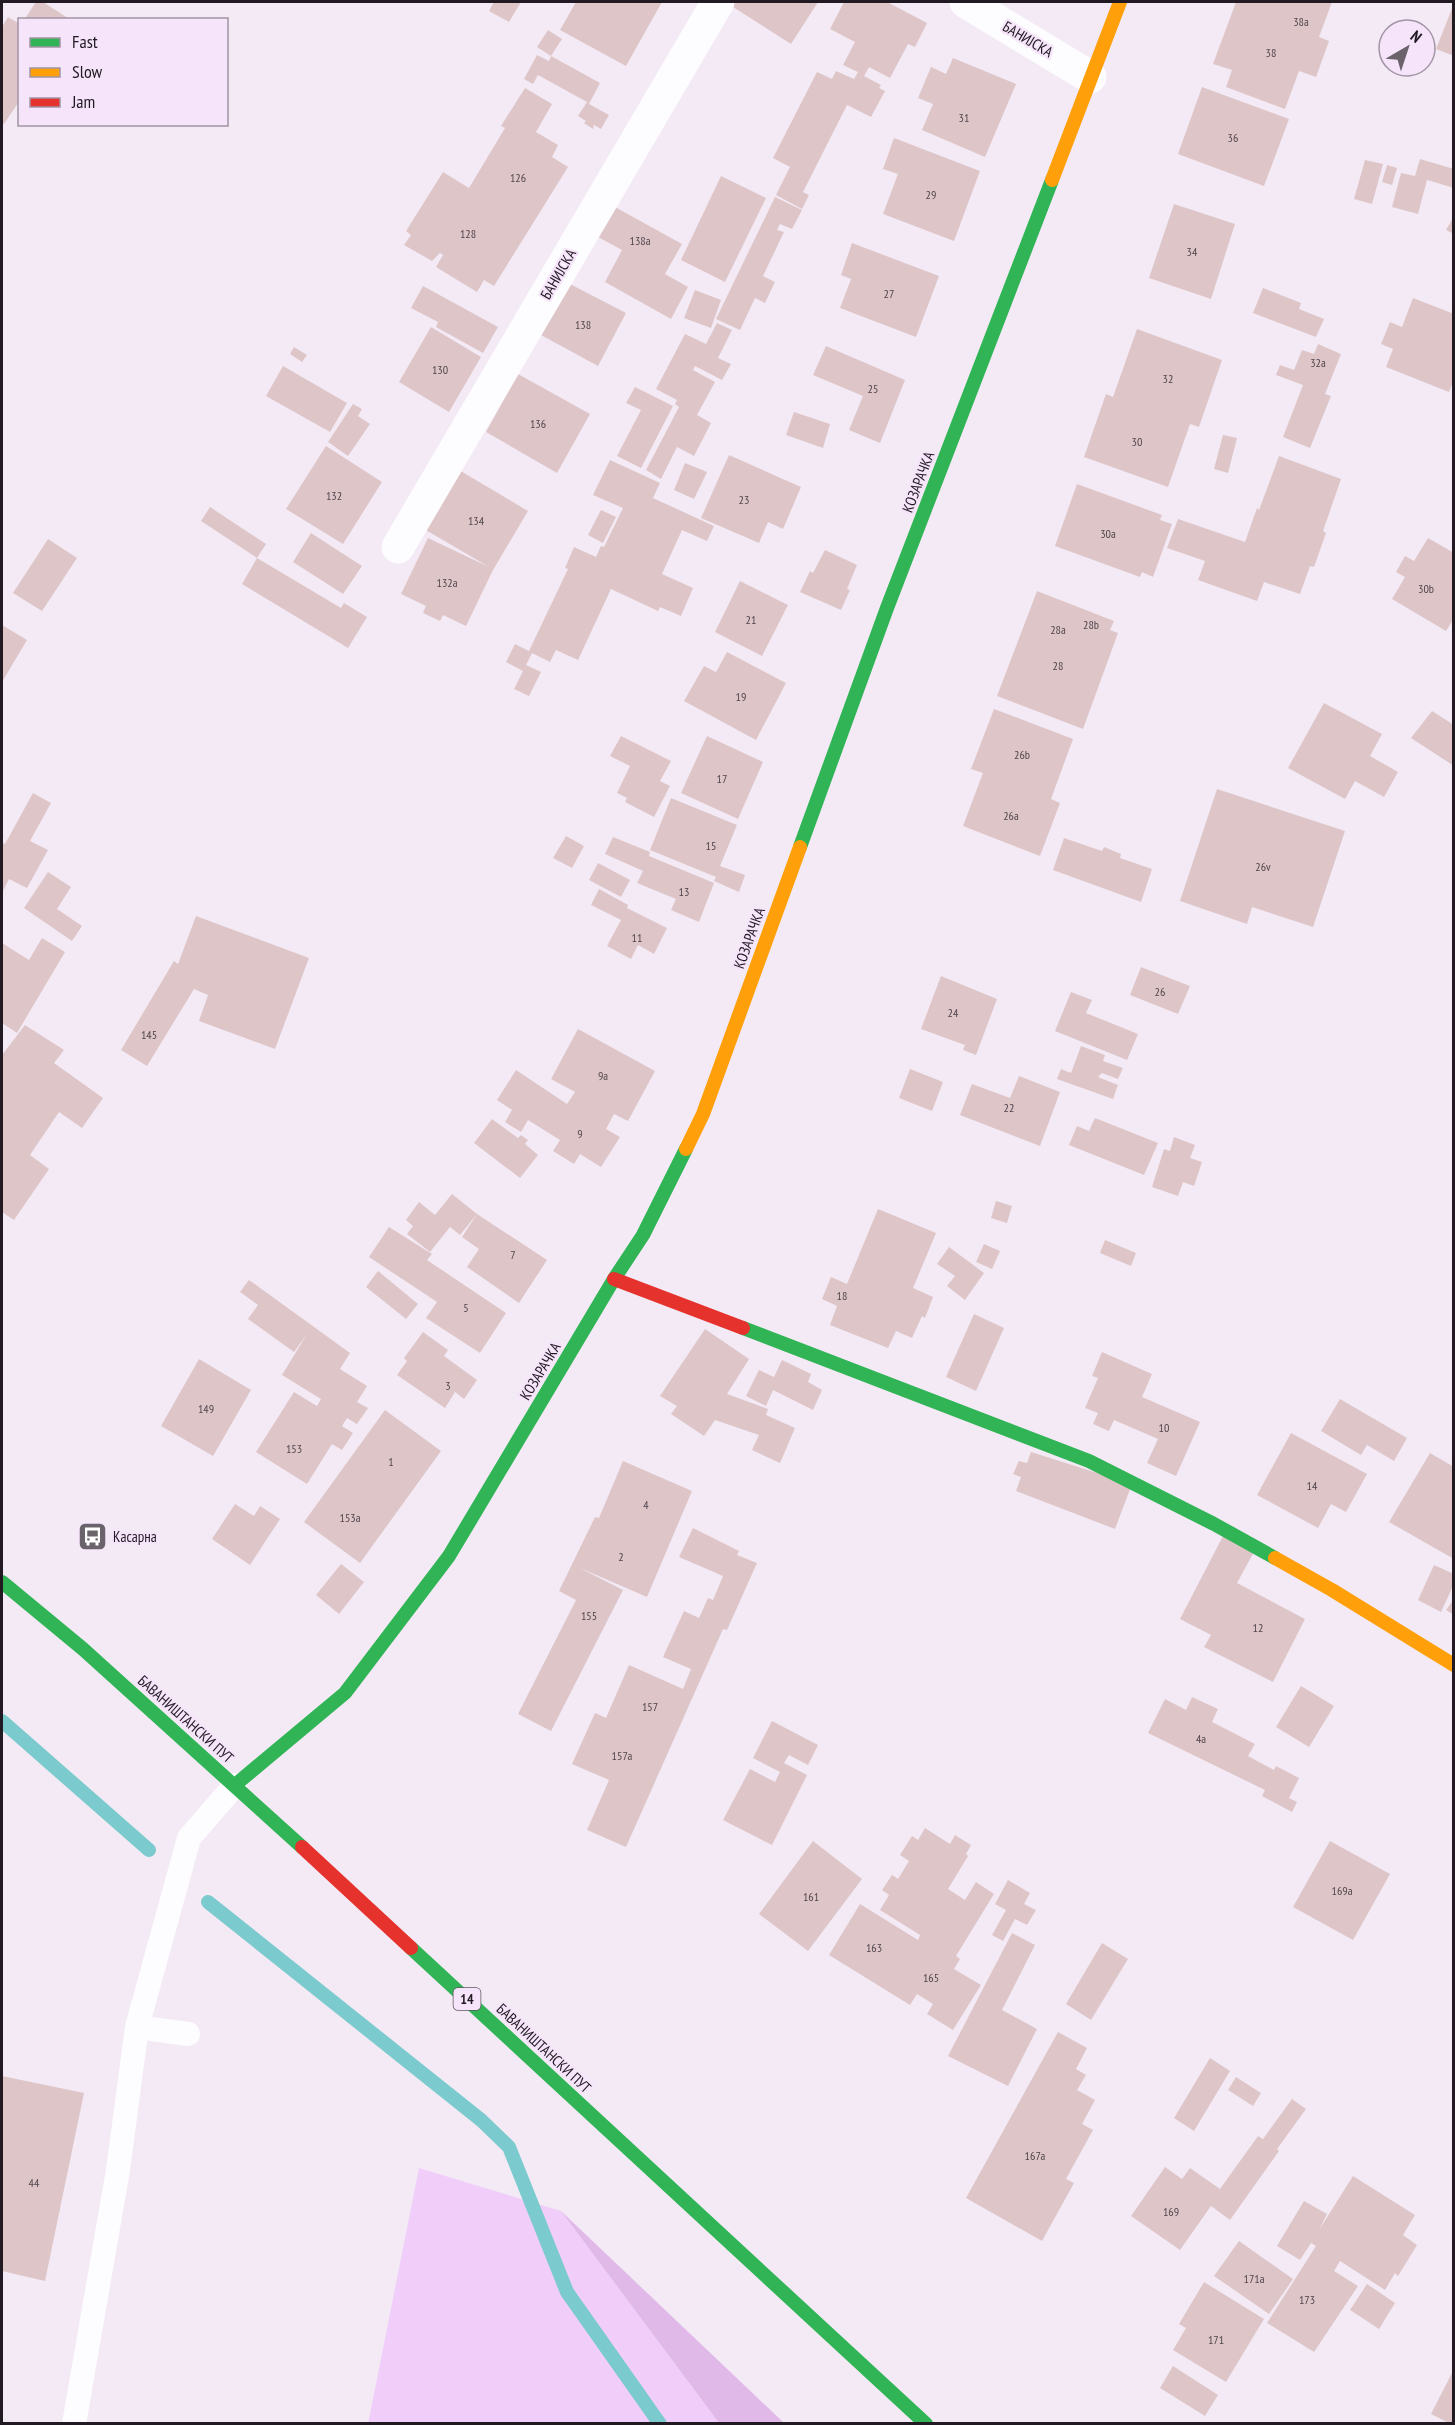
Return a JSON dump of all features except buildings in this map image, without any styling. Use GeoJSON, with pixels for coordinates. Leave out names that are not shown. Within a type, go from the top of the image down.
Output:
{"type":"FeatureCollection","features":[{"type":"Feature","properties":{"kind":"street","name":"БАНИЈСКА"},"geometry":{"type":"LineString","coordinates":[[398,547],[718,2]]}},
{"type":"Feature","properties":{"kind":"street","name":"БАНИЈСКА"},"geometry":{"type":"LineString","coordinates":[[966,2],[1090,77]]}},
{"type":"Feature","properties":{"kind":"street","name":"КОЗАРАЧКА"},"geometry":{"type":"LineString","coordinates":[[235,1785],[345,1693],[449,1556],[614,1279],[643,1235],[703,1114],[887,608],[1120,2]]}},
{"type":"Feature","properties":{"kind":"street"},"geometry":{"type":"LineString","coordinates":[[614,1279],[1089,1461],[1224,1529],[1332,1590],[1454,1665]]}},
{"type":"Feature","properties":{"kind":"street","name":"БАВАНИШТАНСКИ ПУТ"},"geometry":{"type":"LineString","coordinates":[[2,1582],[83,1649],[235,1785],[926,2424]]}},
{"type":"Feature","properties":{"kind":"lane"},"geometry":{"type":"LineString","coordinates":[[74,2424],[118,2170],[137,2027],[189,1838],[235,1785]]}},
{"type":"Feature","properties":{"kind":"lane"},"geometry":{"type":"LineString","coordinates":[[137,2027],[188,2034]]}},
{"type":"Feature","properties":{"kind":"shaded area"},"geometry":{"type":"Polygon","coordinates":[[[419,2168],[561,2211],[719,2423],[368,2424],[419,2168]]]}},
{"type":"Feature","properties":{"kind":"shaded area"},"geometry":{"type":"Polygon","coordinates":[[[561,2211],[784,2423],[719,2423],[561,2211]]]}},
{"type":"Feature","properties":{"kind":"waterway"},"geometry":{"type":"LineString","coordinates":[[2,1721],[149,1850]]}},
{"type":"Feature","properties":{"kind":"waterway"},"geometry":{"type":"LineString","coordinates":[[208,1902],[481,2120],[509,2147],[567,2292],[660,2424]]}},
{"type":"Feature","properties":{"kind":"traffic: fast"},"geometry":{"type":"LineString","coordinates":[[800,847],[887,608],[1052,180]]}},
{"type":"Feature","properties":{"kind":"traffic: fast"},"geometry":{"type":"LineString","coordinates":[[235,1785],[345,1693],[449,1556],[614,1279],[643,1235],[686,1149]]}},
{"type":"Feature","properties":{"kind":"traffic: fast"},"geometry":{"type":"LineString","coordinates":[[743,1328],[1089,1461],[1214,1524],[1275,1558]]}},
{"type":"Feature","properties":{"kind":"traffic: fast"},"geometry":{"type":"LineString","coordinates":[[2,1582],[83,1649],[302,1847]]}},
{"type":"Feature","properties":{"kind":"traffic: fast"},"geometry":{"type":"LineString","coordinates":[[411,1948],[926,2424]]}},
{"type":"Feature","properties":{"kind":"traffic: slow"},"geometry":{"type":"LineString","coordinates":[[1052,180],[1120,2]]}},
{"type":"Feature","properties":{"kind":"traffic: slow"},"geometry":{"type":"LineString","coordinates":[[686,1149],[703,1114],[800,847]]}},
{"type":"Feature","properties":{"kind":"traffic: slow"},"geometry":{"type":"LineString","coordinates":[[1275,1558],[1454,1665]]}},
{"type":"Feature","properties":{"kind":"traffic: jam"},"geometry":{"type":"LineString","coordinates":[[614,1279],[743,1328]]}},
{"type":"Feature","properties":{"kind":"traffic: jam"},"geometry":{"type":"LineString","coordinates":[[302,1847],[411,1948]]}},
{"type":"Feature","properties":{"kind":"place","name":"Касарна"},"geometry":{"type":"Point","coordinates":[92,1536]}}]}
